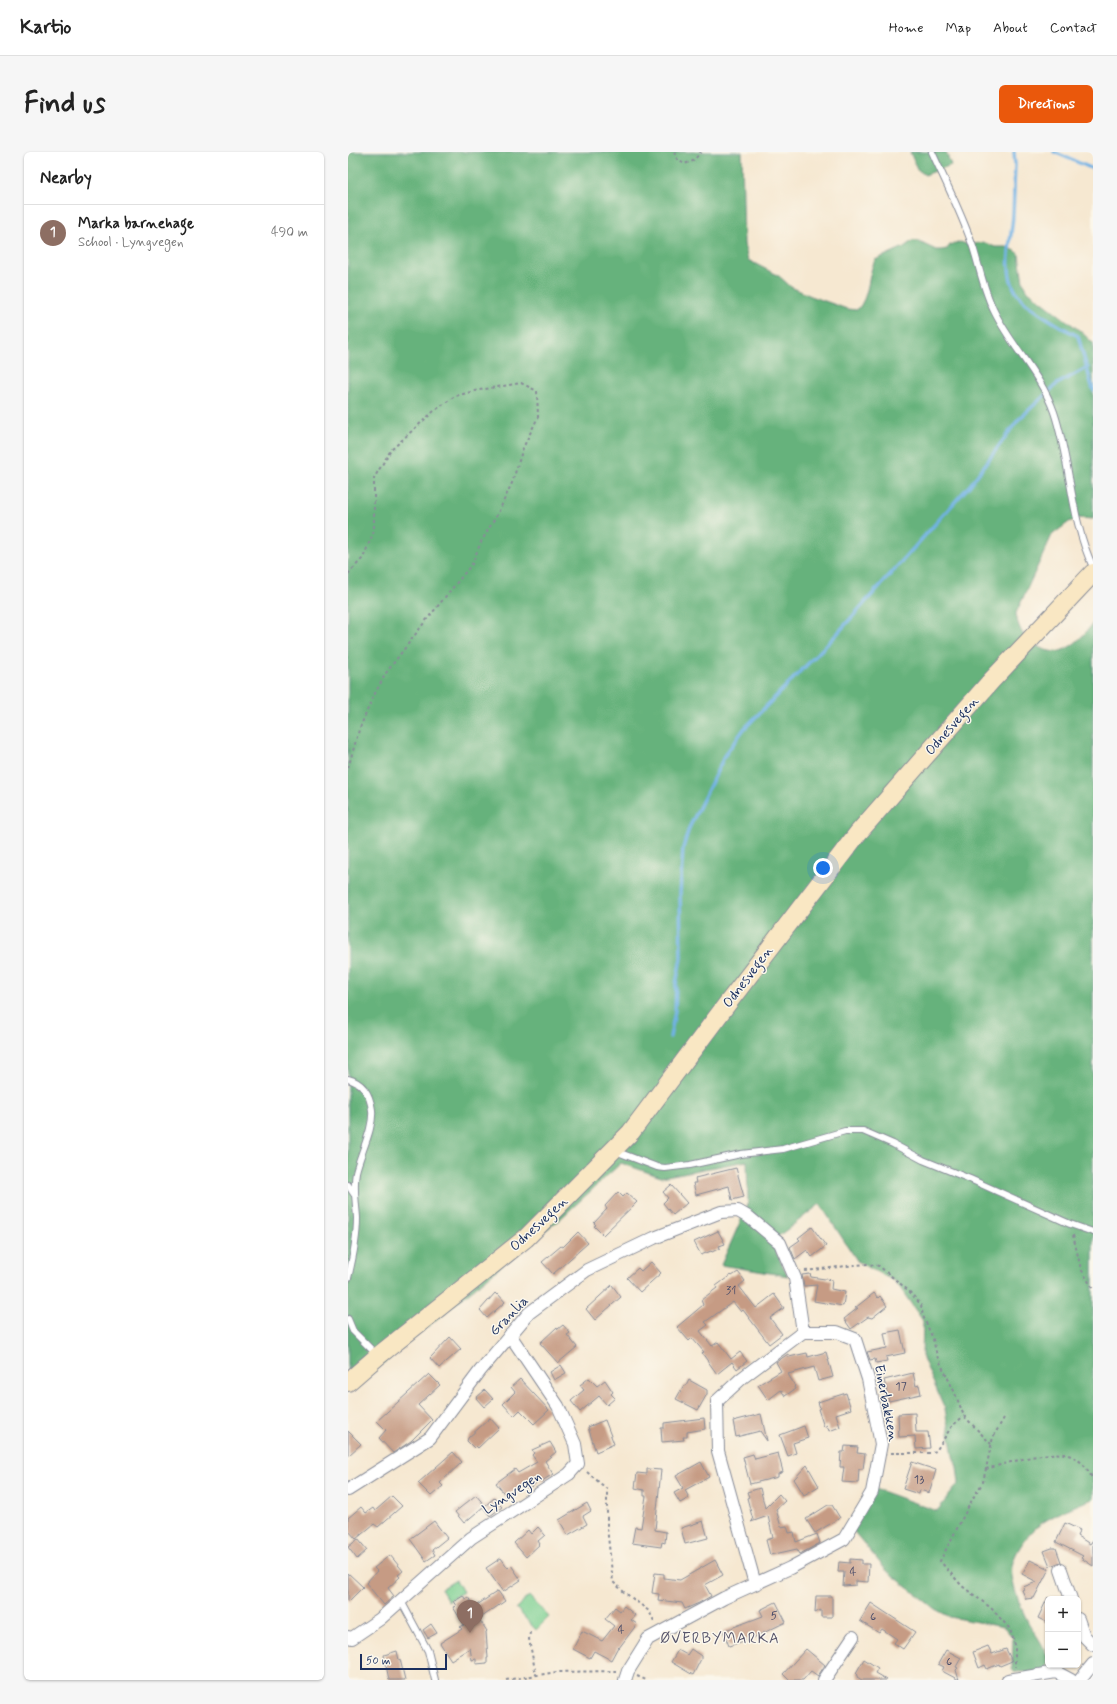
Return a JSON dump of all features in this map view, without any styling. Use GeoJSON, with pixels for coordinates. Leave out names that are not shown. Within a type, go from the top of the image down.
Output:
{"type":"FeatureCollection","features":[{"type":"Feature","properties":{"kind":"main road","name":"Odnesvegen"},"geometry":{"type":"LineString","coordinates":[[348,1382],[378,1356],[526,1238],[631,1132],[726,1004],[858,833],[991,681],[1093,573]]}},
{"type":"Feature","properties":{"kind":"street","name":"Granlia"},"geometry":{"type":"LineString","coordinates":[[348,1490],[430,1438],[480,1371],[529,1313],[587,1270],[654,1238],[721,1212],[738,1212],[750,1218],[780,1243],[792,1271]]}},
{"type":"Feature","properties":{"kind":"street"},"geometry":{"type":"LineString","coordinates":[[755,1584],[718,1451],[717,1401],[742,1378],[803,1332],[796,1278],[792,1271]]}},
{"type":"Feature","properties":{"kind":"street","name":"Einerbakken"},"geometry":{"type":"LineString","coordinates":[[626,1676],[648,1639],[724,1598],[790,1568],[844,1539],[872,1492],[881,1444],[868,1379],[855,1339],[837,1332],[803,1332]]}},
{"type":"Feature","properties":{"kind":"street"},"geometry":{"type":"LineString","coordinates":[[510,1336],[558,1406],[575,1444],[578,1464]]}},
{"type":"Feature","properties":{"kind":"street","name":"Lyngvegen"},"geometry":{"type":"LineString","coordinates":[[348,1637],[352,1638],[380,1619],[471,1538],[569,1474],[578,1464]]}},
{"type":"Feature","properties":{"kind":"street"},"geometry":{"type":"LineString","coordinates":[[1061,1570],[1070,1596]]}},
{"type":"Feature","properties":{"kind":"street"},"geometry":{"type":"LineString","coordinates":[[1081,1628],[1084,1636],[1093,1645]]}},
{"type":"Feature","properties":{"kind":"street"},"geometry":{"type":"LineString","coordinates":[[824,1680],[852,1637]]}},
{"type":"Feature","properties":{"kind":"street"},"geometry":{"type":"LineString","coordinates":[[1080,1680],[1093,1664]]}},
{"type":"Feature","properties":{"kind":"street"},"geometry":{"type":"LineString","coordinates":[[1013,1679],[1056,1672],[1071,1680]]}},
{"type":"Feature","properties":{"kind":"lane"},"geometry":{"type":"LineString","coordinates":[[932,152],[964,223],[985,291],[995,313],[1008,336],[1043,389],[1054,412],[1065,453],[1084,548],[1093,567]]}},
{"type":"Feature","properties":{"kind":"lane"},"geometry":{"type":"LineString","coordinates":[[348,1079],[362,1086],[370,1099],[372,1112],[370,1126],[356,1174],[354,1194],[357,1217],[357,1235],[348,1278]]}},
{"type":"Feature","properties":{"kind":"lane"},"geometry":{"type":"LineString","coordinates":[[613,1151],[656,1167],[665,1168],[690,1165],[741,1154],[782,1149],[844,1131],[863,1131],[893,1144],[923,1160],[970,1178],[1070,1224],[1093,1232]]}},
{"type":"Feature","properties":{"kind":"lane"},"geometry":{"type":"LineString","coordinates":[[348,1185],[354,1194]]}},
{"type":"Feature","properties":{"kind":"lane"},"geometry":{"type":"LineString","coordinates":[[348,1319],[353,1331],[378,1356]]}},
{"type":"Feature","properties":{"kind":"lane"},"geometry":{"type":"LineString","coordinates":[[401,1601],[428,1651],[435,1680]]}},
{"type":"Feature","properties":{"kind":"path"},"geometry":{"type":"LineString","coordinates":[[674,152],[677,159],[684,164],[693,161],[701,152]]}},
{"type":"Feature","properties":{"kind":"path"},"geometry":{"type":"LineString","coordinates":[[348,574],[363,558],[374,531],[374,478],[391,450],[434,411],[455,396],[478,390],[522,383],[537,391],[538,417],[523,448],[512,483],[498,513],[481,542],[472,564],[386,673],[359,730],[348,768]]}},
{"type":"Feature","properties":{"kind":"path"},"geometry":{"type":"LineString","coordinates":[[1070,1224],[1081,1269],[1093,1289]]}},
{"type":"Feature","properties":{"kind":"path"},"geometry":{"type":"LineString","coordinates":[[792,1271],[867,1264],[879,1266],[909,1291],[921,1305],[923,1316],[933,1339],[937,1356],[964,1416],[991,1444]]}},
{"type":"Feature","properties":{"kind":"path"},"geometry":{"type":"LineString","coordinates":[[880,1452],[930,1453],[936,1451],[952,1426],[964,1416]]}},
{"type":"Feature","properties":{"kind":"path"},"geometry":{"type":"LineString","coordinates":[[1004,1418],[993,1437],[983,1482],[972,1498],[940,1561],[962,1586],[991,1608],[1010,1629],[1015,1645],[1015,1669],[1013,1679]]}},
{"type":"Feature","properties":{"kind":"path"},"geometry":{"type":"LineString","coordinates":[[986,1469],[1051,1454],[1067,1454],[1081,1462],[1093,1480]]}},
{"type":"Feature","properties":{"kind":"path"},"geometry":{"type":"LineString","coordinates":[[578,1464],[607,1489],[606,1527],[613,1582],[649,1611],[654,1620],[657,1634]]}},
{"type":"Feature","properties":{"kind":"path"},"geometry":{"type":"LineString","coordinates":[[530,1632],[529,1639],[536,1676]]}},
{"type":"Feature","properties":{"kind":"path"},"geometry":{"type":"LineString","coordinates":[[506,1680],[557,1672],[626,1676],[646,1680]]}},
{"type":"Feature","properties":{"kind":"green space"},"geometry":{"type":"Polygon","coordinates":[[[348,152],[742,152],[744,244],[748,260],[779,276],[791,287],[847,309],[857,310],[861,305],[866,293],[872,266],[875,260],[904,247],[912,241],[917,241],[936,250],[947,249],[950,245],[960,242],[970,245],[983,242],[995,247],[1006,247],[1016,251],[1019,255],[1023,282],[1028,291],[1079,330],[1093,343],[1093,519],[1079,518],[1069,522],[1052,535],[1016,613],[1022,633],[1029,641],[1037,646],[1056,652],[1065,649],[1083,636],[1093,623],[1093,1499],[1040,1524],[1022,1544],[1013,1563],[1012,1576],[1016,1593],[1028,1622],[1043,1646],[1045,1652],[1046,1670],[1035,1672],[1015,1672],[1012,1668],[1013,1638],[1004,1627],[950,1617],[935,1609],[886,1570],[850,1527],[873,1488],[937,1511],[959,1483],[945,1409],[922,1356],[923,1321],[896,1282],[858,1262],[820,1204],[771,1242],[788,1276],[721,1265],[748,1204],[747,1161],[661,1177],[621,1163],[560,1219],[348,1392],[348,152]]]}},
{"type":"Feature","properties":{"kind":"green space"},"geometry":{"type":"Polygon","coordinates":[[[910,152],[946,152],[951,165],[925,175],[917,169],[910,152]]]}},
{"type":"Feature","properties":{"kind":"green space"},"geometry":{"type":"Polygon","coordinates":[[[456,1580],[463,1592],[448,1601],[441,1589],[456,1580]]]}},
{"type":"Feature","properties":{"kind":"green space"},"geometry":{"type":"Polygon","coordinates":[[[529,1596],[549,1617],[536,1630],[516,1608],[529,1596]]]}},
{"type":"Feature","properties":{"kind":"building"},"geometry":{"type":"Polygon","coordinates":[[[736,1168],[744,1197],[732,1200],[729,1186],[696,1195],[693,1183],[696,1183],[695,1178],[736,1168]]]}},
{"type":"Feature","properties":{"kind":"building"},"geometry":{"type":"Polygon","coordinates":[[[671,1185],[687,1203],[673,1215],[663,1203],[668,1198],[663,1192],[671,1185]]]}},
{"type":"Feature","properties":{"kind":"building"},"geometry":{"type":"Polygon","coordinates":[[[618,1192],[623,1197],[627,1193],[637,1202],[603,1235],[594,1226],[596,1225],[594,1223],[607,1209],[605,1206],[618,1192]]]}},
{"type":"Feature","properties":{"kind":"building"},"geometry":{"type":"Polygon","coordinates":[[[812,1227],[826,1246],[812,1257],[807,1250],[795,1259],[790,1247],[800,1240],[798,1238],[812,1227]]]}},
{"type":"Feature","properties":{"kind":"building"},"geometry":{"type":"Polygon","coordinates":[[[718,1231],[725,1244],[719,1246],[720,1248],[712,1252],[711,1251],[701,1255],[694,1242],[718,1231]]]}},
{"type":"Feature","properties":{"kind":"building"},"geometry":{"type":"Polygon","coordinates":[[[578,1232],[588,1243],[553,1274],[542,1262],[561,1246],[563,1247],[578,1232]]]}},
{"type":"Feature","properties":{"kind":"building"},"geometry":{"type":"Polygon","coordinates":[[[651,1262],[661,1273],[640,1292],[627,1278],[638,1268],[641,1271],[651,1262]]]}},
{"type":"Feature","properties":{"kind":"building"},"geometry":{"type":"Polygon","coordinates":[[[738,1272],[745,1281],[739,1286],[756,1308],[774,1294],[784,1308],[770,1318],[782,1334],[769,1344],[743,1310],[741,1312],[733,1302],[705,1322],[708,1325],[700,1331],[712,1346],[718,1342],[731,1359],[740,1352],[747,1361],[737,1369],[732,1362],[717,1374],[702,1353],[704,1352],[692,1338],[689,1341],[677,1327],[703,1305],[701,1300],[717,1288],[716,1286],[731,1275],[732,1276],[738,1272]]]}},
{"type":"Feature","properties":{"kind":"building"},"geometry":{"type":"Polygon","coordinates":[[[810,1274],[811,1277],[832,1280],[831,1289],[845,1292],[843,1306],[814,1301],[817,1285],[804,1286],[802,1275],[810,1274]]]}},
{"type":"Feature","properties":{"kind":"building"},"geometry":{"type":"Polygon","coordinates":[[[612,1285],[621,1297],[595,1320],[586,1309],[612,1285]]]}},
{"type":"Feature","properties":{"kind":"building"},"geometry":{"type":"Polygon","coordinates":[[[495,1293],[497,1295],[498,1294],[505,1302],[487,1318],[480,1310],[495,1293]]]}},
{"type":"Feature","properties":{"kind":"building"},"geometry":{"type":"Polygon","coordinates":[[[874,1293],[878,1298],[880,1296],[887,1306],[872,1318],[868,1317],[851,1329],[844,1319],[874,1293]]]}},
{"type":"Feature","properties":{"kind":"building"},"geometry":{"type":"Polygon","coordinates":[[[563,1325],[570,1333],[567,1335],[577,1347],[558,1363],[540,1343],[557,1327],[558,1329],[563,1325]]]}},
{"type":"Feature","properties":{"kind":"building"},"geometry":{"type":"Polygon","coordinates":[[[900,1330],[905,1353],[886,1357],[887,1361],[876,1363],[875,1359],[870,1360],[867,1352],[887,1348],[884,1333],[900,1330]]]}},
{"type":"Feature","properties":{"kind":"building"},"geometry":{"type":"Polygon","coordinates":[[[450,1337],[461,1349],[439,1368],[430,1358],[450,1337]]]}},
{"type":"Feature","properties":{"kind":"building"},"geometry":{"type":"Polygon","coordinates":[[[826,1352],[833,1377],[818,1381],[814,1367],[788,1374],[795,1386],[795,1389],[785,1396],[781,1390],[768,1400],[758,1385],[781,1371],[776,1362],[788,1354],[789,1357],[807,1353],[808,1357],[826,1352]]]}},
{"type":"Feature","properties":{"kind":"building"},"geometry":{"type":"Polygon","coordinates":[[[561,1365],[566,1373],[554,1380],[550,1372],[561,1365]]]}},
{"type":"Feature","properties":{"kind":"building"},"geometry":{"type":"Polygon","coordinates":[[[913,1373],[916,1386],[919,1385],[921,1394],[889,1401],[884,1380],[913,1373]]]}},
{"type":"Feature","properties":{"kind":"building"},"geometry":{"type":"Polygon","coordinates":[[[429,1374],[440,1385],[418,1405],[432,1420],[411,1441],[393,1453],[379,1438],[386,1430],[377,1421],[429,1374]]]}},
{"type":"Feature","properties":{"kind":"building"},"geometry":{"type":"Polygon","coordinates":[[[589,1378],[597,1386],[605,1380],[613,1392],[611,1394],[615,1398],[607,1405],[599,1396],[580,1412],[571,1401],[584,1390],[580,1385],[589,1378]]]}},
{"type":"Feature","properties":{"kind":"building"},"geometry":{"type":"Polygon","coordinates":[[[520,1379],[549,1410],[534,1424],[520,1410],[514,1416],[503,1404],[515,1392],[511,1387],[520,1379]]]}},
{"type":"Feature","properties":{"kind":"building"},"geometry":{"type":"Polygon","coordinates":[[[689,1380],[707,1390],[707,1394],[698,1410],[676,1399],[684,1385],[686,1386],[689,1380]]]}},
{"type":"Feature","properties":{"kind":"building"},"geometry":{"type":"Polygon","coordinates":[[[485,1390],[493,1399],[484,1407],[476,1398],[485,1390]]]}},
{"type":"Feature","properties":{"kind":"building"},"geometry":{"type":"Polygon","coordinates":[[[846,1393],[851,1409],[836,1414],[840,1427],[829,1431],[827,1425],[824,1427],[818,1409],[820,1408],[818,1402],[846,1393]]]}},
{"type":"Feature","properties":{"kind":"building"},"geometry":{"type":"Polygon","coordinates":[[[915,1413],[916,1432],[928,1432],[930,1448],[916,1449],[915,1436],[899,1437],[898,1414],[915,1413]]]}},
{"type":"Feature","properties":{"kind":"building"},"geometry":{"type":"Polygon","coordinates":[[[761,1414],[767,1441],[760,1431],[736,1437],[733,1421],[761,1414]]]}},
{"type":"Feature","properties":{"kind":"building"},"geometry":{"type":"Polygon","coordinates":[[[490,1418],[499,1428],[478,1448],[476,1446],[474,1448],[467,1441],[468,1438],[490,1418]]]}},
{"type":"Feature","properties":{"kind":"building"},"geometry":{"type":"Polygon","coordinates":[[[704,1418],[705,1429],[687,1432],[687,1437],[683,1437],[684,1440],[662,1442],[661,1428],[664,1428],[664,1423],[704,1418]]]}},
{"type":"Feature","properties":{"kind":"building"},"geometry":{"type":"Polygon","coordinates":[[[605,1420],[614,1444],[596,1452],[588,1427],[605,1420]]]}},
{"type":"Feature","properties":{"kind":"building"},"geometry":{"type":"Polygon","coordinates":[[[804,1426],[808,1438],[793,1443],[796,1453],[788,1456],[780,1435],[804,1426]]]}},
{"type":"Feature","properties":{"kind":"building"},"geometry":{"type":"Polygon","coordinates":[[[348,1431],[361,1444],[348,1456],[348,1431]]]}},
{"type":"Feature","properties":{"kind":"building"},"geometry":{"type":"Polygon","coordinates":[[[550,1442],[556,1452],[545,1461],[553,1474],[542,1481],[541,1479],[528,1489],[524,1483],[506,1496],[496,1483],[515,1469],[518,1473],[537,1462],[532,1455],[534,1453],[532,1450],[550,1442]]]}},
{"type":"Feature","properties":{"kind":"building"},"geometry":{"type":"Polygon","coordinates":[[[845,1446],[858,1447],[857,1453],[865,1454],[863,1469],[859,1469],[858,1483],[842,1482],[844,1467],[840,1467],[841,1452],[844,1452],[845,1446]]]}},
{"type":"Feature","properties":{"kind":"building"},"geometry":{"type":"Polygon","coordinates":[[[453,1452],[462,1462],[440,1483],[443,1486],[431,1496],[418,1483],[453,1452]]]}},
{"type":"Feature","properties":{"kind":"building"},"geometry":{"type":"Polygon","coordinates":[[[778,1453],[783,1472],[778,1474],[778,1477],[750,1484],[743,1457],[753,1454],[755,1459],[778,1453]]]}},
{"type":"Feature","properties":{"kind":"building"},"geometry":{"type":"Polygon","coordinates":[[[701,1462],[709,1477],[685,1490],[689,1498],[680,1503],[674,1493],[683,1488],[676,1476],[701,1462]]]}},
{"type":"Feature","properties":{"kind":"building"},"geometry":{"type":"Polygon","coordinates":[[[912,1462],[936,1470],[929,1493],[920,1490],[919,1494],[903,1489],[912,1462]]]}},
{"type":"Feature","properties":{"kind":"building"},"geometry":{"type":"Polygon","coordinates":[[[807,1465],[819,1486],[804,1495],[794,1479],[807,1465]]]}},
{"type":"Feature","properties":{"kind":"building"},"geometry":{"type":"Polygon","coordinates":[[[647,1469],[661,1470],[655,1530],[666,1532],[665,1543],[662,1542],[661,1547],[632,1543],[635,1527],[641,1528],[646,1496],[644,1496],[644,1490],[635,1488],[637,1473],[647,1474],[647,1469]]]}},
{"type":"Feature","properties":{"kind":"building"},"geometry":{"type":"Polygon","coordinates":[[[760,1488],[765,1508],[779,1494],[785,1501],[776,1509],[781,1527],[787,1526],[789,1533],[794,1532],[796,1542],[817,1534],[820,1543],[800,1554],[797,1549],[770,1555],[766,1540],[773,1538],[768,1516],[751,1522],[753,1520],[747,1498],[749,1497],[747,1492],[760,1488]]]}},
{"type":"Feature","properties":{"kind":"building"},"geometry":{"type":"Polygon","coordinates":[[[476,1495],[485,1506],[494,1498],[502,1507],[490,1516],[483,1507],[464,1523],[455,1512],[476,1495]]]}},
{"type":"Feature","properties":{"kind":"building"},"geometry":{"type":"Polygon","coordinates":[[[392,1496],[402,1506],[378,1527],[374,1524],[356,1539],[348,1530],[348,1518],[361,1507],[366,1513],[373,1508],[375,1511],[392,1496]]]}},
{"type":"Feature","properties":{"kind":"building"},"geometry":{"type":"Polygon","coordinates":[[[587,1503],[591,1511],[583,1516],[587,1524],[568,1535],[559,1520],[587,1503]]]}},
{"type":"Feature","properties":{"kind":"building"},"geometry":{"type":"Polygon","coordinates":[[[828,1505],[832,1505],[840,1518],[815,1533],[806,1519],[828,1505]]]}},
{"type":"Feature","properties":{"kind":"building"},"geometry":{"type":"Polygon","coordinates":[[[434,1521],[447,1538],[432,1550],[435,1555],[426,1561],[410,1539],[434,1521]]]}},
{"type":"Feature","properties":{"kind":"building"},"geometry":{"type":"Polygon","coordinates":[[[703,1521],[708,1538],[685,1544],[681,1528],[703,1521]]]}},
{"type":"Feature","properties":{"kind":"building"},"geometry":{"type":"Polygon","coordinates":[[[1065,1523],[1080,1530],[1077,1536],[1090,1544],[1093,1540],[1093,1566],[1081,1558],[1083,1556],[1056,1542],[1065,1523]]]}},
{"type":"Feature","properties":{"kind":"building"},"geometry":{"type":"Polygon","coordinates":[[[538,1527],[545,1535],[538,1541],[540,1544],[526,1557],[514,1543],[528,1530],[531,1534],[538,1527]]]}},
{"type":"Feature","properties":{"kind":"building"},"geometry":{"type":"Polygon","coordinates":[[[358,1539],[367,1550],[357,1559],[348,1547],[358,1539]]]}},
{"type":"Feature","properties":{"kind":"building"},"geometry":{"type":"Polygon","coordinates":[[[1056,1548],[1061,1562],[1050,1566],[1044,1551],[1056,1548]]]}},
{"type":"Feature","properties":{"kind":"building"},"geometry":{"type":"Polygon","coordinates":[[[390,1555],[403,1571],[398,1575],[400,1577],[388,1588],[394,1596],[384,1605],[366,1583],[377,1571],[374,1568],[390,1555]]]}},
{"type":"Feature","properties":{"kind":"building"},"geometry":{"type":"Polygon","coordinates":[[[501,1558],[508,1568],[511,1565],[521,1580],[503,1592],[486,1568],[501,1558]]]}},
{"type":"Feature","properties":{"kind":"building"},"geometry":{"type":"Polygon","coordinates":[[[850,1559],[862,1560],[862,1564],[869,1564],[868,1582],[856,1581],[856,1585],[843,1586],[844,1572],[838,1572],[839,1562],[850,1563],[850,1559]]]}},
{"type":"Feature","properties":{"kind":"building"},"geometry":{"type":"Polygon","coordinates":[[[715,1560],[723,1575],[705,1585],[711,1596],[699,1603],[685,1609],[682,1603],[658,1600],[659,1594],[652,1593],[655,1573],[664,1574],[664,1578],[680,1580],[715,1560]]]}},
{"type":"Feature","properties":{"kind":"building"},"geometry":{"type":"Polygon","coordinates":[[[1030,1560],[1049,1569],[1034,1598],[1026,1599],[1022,1590],[1024,1589],[1023,1587],[1037,1582],[1022,1574],[1030,1560]]]}},
{"type":"Feature","properties":{"kind":"building"},"geometry":{"type":"Polygon","coordinates":[[[348,1573],[363,1587],[348,1602],[348,1573]]]}},
{"type":"Feature","properties":{"kind":"building"},"geometry":{"type":"Polygon","coordinates":[[[498,1591],[505,1601],[479,1619],[487,1631],[487,1663],[476,1664],[476,1659],[472,1660],[470,1648],[451,1660],[440,1643],[462,1629],[460,1627],[464,1625],[453,1607],[456,1606],[453,1601],[463,1595],[465,1599],[468,1597],[474,1607],[498,1591]]]}},
{"type":"Feature","properties":{"kind":"building"},"geometry":{"type":"Polygon","coordinates":[[[816,1596],[832,1596],[832,1617],[821,1617],[821,1610],[815,1613],[816,1596]]]}},
{"type":"Feature","properties":{"kind":"building"},"geometry":{"type":"Polygon","coordinates":[[[776,1602],[786,1622],[755,1637],[729,1646],[723,1631],[763,1616],[760,1610],[776,1602]]]}},
{"type":"Feature","properties":{"kind":"building"},"geometry":{"type":"Polygon","coordinates":[[[871,1603],[915,1632],[903,1649],[894,1643],[897,1639],[882,1629],[879,1633],[860,1621],[871,1603]]]}},
{"type":"Feature","properties":{"kind":"building"},"geometry":{"type":"Polygon","coordinates":[[[1045,1603],[1045,1622],[1038,1618],[1045,1603]]]}},
{"type":"Feature","properties":{"kind":"building"},"geometry":{"type":"Polygon","coordinates":[[[624,1606],[635,1615],[631,1620],[637,1624],[619,1648],[618,1647],[611,1660],[594,1651],[590,1658],[573,1649],[582,1631],[602,1641],[614,1626],[605,1619],[615,1607],[620,1611],[624,1606]]]}},
{"type":"Feature","properties":{"kind":"building"},"geometry":{"type":"Polygon","coordinates":[[[431,1624],[437,1633],[428,1638],[423,1630],[431,1624]]]}},
{"type":"Feature","properties":{"kind":"building"},"geometry":{"type":"Polygon","coordinates":[[[988,1646],[992,1654],[1006,1649],[1012,1661],[987,1669],[985,1665],[979,1668],[973,1652],[988,1646]]]}},
{"type":"Feature","properties":{"kind":"building"},"geometry":{"type":"Polygon","coordinates":[[[691,1649],[701,1656],[693,1675],[671,1662],[678,1650],[687,1655],[691,1649]]]}},
{"type":"Feature","properties":{"kind":"building"},"geometry":{"type":"Polygon","coordinates":[[[806,1649],[825,1665],[818,1676],[811,1671],[803,1680],[789,1680],[783,1674],[806,1649]]]}},
{"type":"Feature","properties":{"kind":"building"},"geometry":{"type":"Polygon","coordinates":[[[946,1650],[961,1658],[956,1667],[958,1668],[956,1670],[959,1680],[942,1671],[944,1667],[938,1664],[946,1650]]]}},
{"type":"Feature","properties":{"kind":"building"},"geometry":{"type":"Polygon","coordinates":[[[397,1651],[405,1680],[389,1680],[384,1655],[397,1651]]]}},
{"type":"Feature","properties":{"kind":"building"},"geometry":{"type":"Polygon","coordinates":[[[864,1659],[878,1668],[875,1673],[887,1680],[862,1680],[857,1677],[858,1675],[856,1673],[864,1659]]]}},
{"type":"Feature","properties":{"kind":"waterway"},"geometry":{"type":"LineString","coordinates":[[1014,152],[1015,165],[1013,208],[1009,253],[1009,273],[1012,283],[1016,292],[1027,304],[1078,336],[1093,390]]}},
{"type":"Feature","properties":{"kind":"waterway"},"geometry":{"type":"LineString","coordinates":[[1054,152],[1093,169]]}},
{"type":"Feature","properties":{"kind":"waterway"},"geometry":{"type":"LineString","coordinates":[[670,1037],[675,1011],[676,984],[681,958],[680,893],[683,848],[689,828],[725,755],[744,729],[836,635],[970,485],[1018,420],[1057,384],[1088,367]]}},
{"type":"Feature","properties":{"kind":"place","name":"Marka barnehage"},"geometry":{"type":"Point","coordinates":[470,1633]}},
{"type":"Feature","properties":{"kind":"district","name":"ØVERBYMARKA"},"geometry":{"type":"Point","coordinates":[720,1639]}}]}
